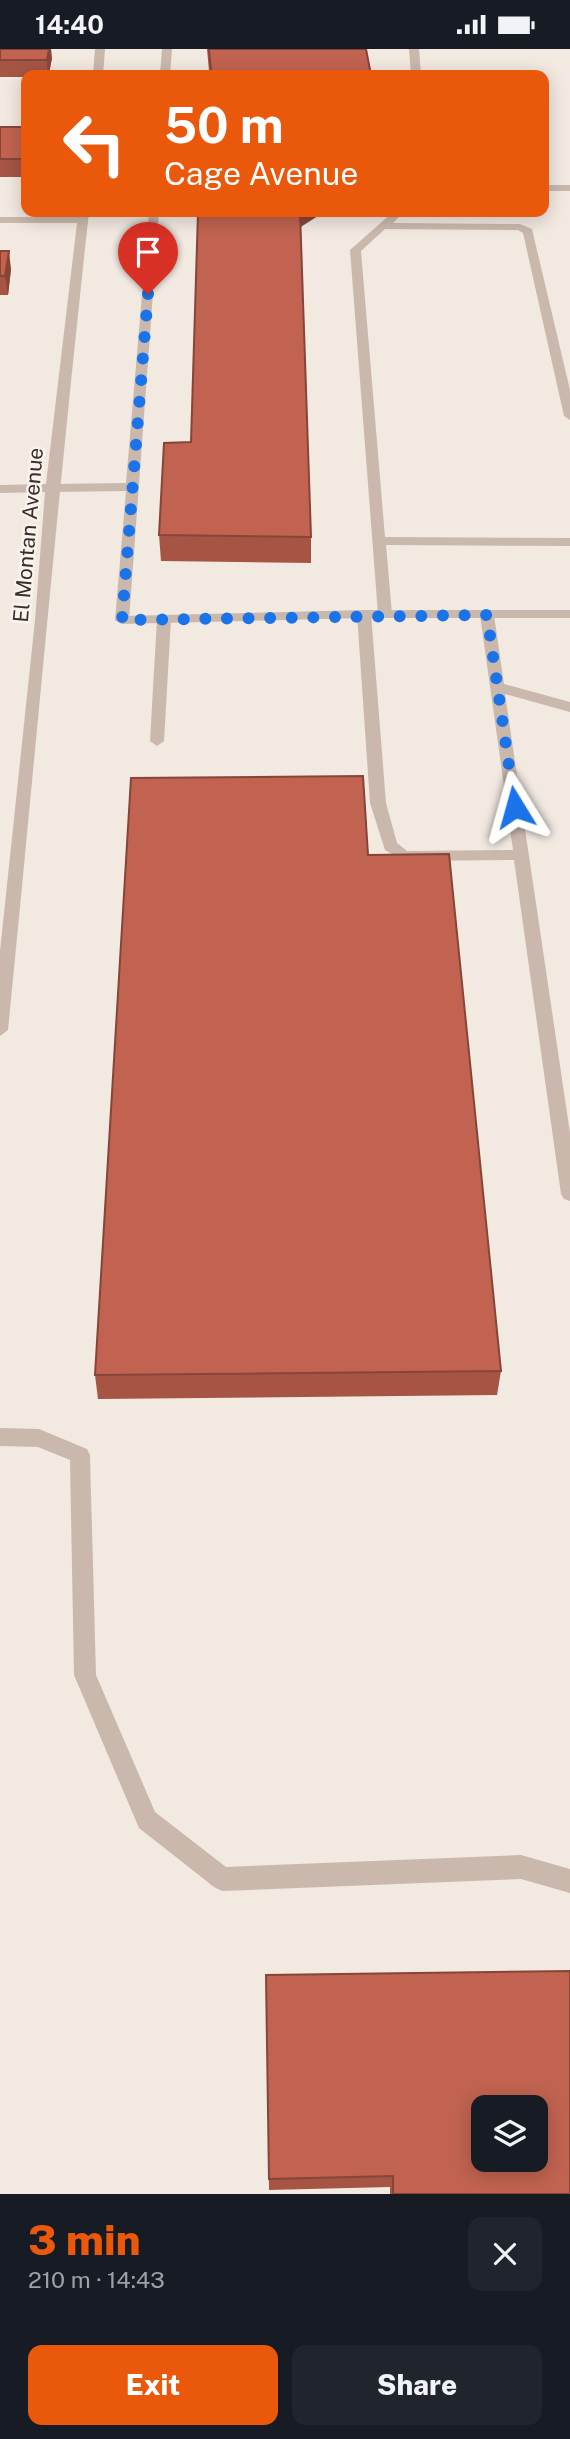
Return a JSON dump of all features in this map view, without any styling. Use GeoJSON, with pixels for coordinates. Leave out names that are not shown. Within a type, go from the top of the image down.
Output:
{"type":"FeatureCollection","features":[{"type":"Feature","properties":{"kind":"street"},"geometry":{"type":"LineString","coordinates":[[98,70],[100,49]]}},
{"type":"Feature","properties":{"kind":"street"},"geometry":{"type":"LineString","coordinates":[[165,70],[167,49]]}},
{"type":"Feature","properties":{"kind":"street"},"geometry":{"type":"LineString","coordinates":[[414,49],[416,70]]}},
{"type":"Feature","properties":{"kind":"street"},"geometry":{"type":"LineString","coordinates":[[549,188],[570,188]]}},
{"type":"Feature","properties":{"kind":"street"},"geometry":{"type":"LineString","coordinates":[[0,220],[63,217]]}},
{"type":"Feature","properties":{"kind":"street","name":"El Montan Avenue"},"geometry":{"type":"LineString","coordinates":[[0,1030],[6,909],[42,620],[52,488],[84,217]]}},
{"type":"Feature","properties":{"kind":"street"},"geometry":{"type":"LineString","coordinates":[[154,217],[122,620],[364,614],[570,614]]}},
{"type":"Feature","properties":{"kind":"street"},"geometry":{"type":"LineString","coordinates":[[385,614],[355,250],[393,217]]}},
{"type":"Feature","properties":{"kind":"street"},"geometry":{"type":"LineString","coordinates":[[382,226],[520,227],[528,231],[570,416]]}},
{"type":"Feature","properties":{"kind":"street"},"geometry":{"type":"LineString","coordinates":[[0,489],[133,487]]}},
{"type":"Feature","properties":{"kind":"street"},"geometry":{"type":"LineString","coordinates":[[379,541],[570,542]]}},
{"type":"Feature","properties":{"kind":"street"},"geometry":{"type":"LineString","coordinates":[[364,614],[378,803],[390,846],[404,856],[522,855]]}},
{"type":"Feature","properties":{"kind":"street"},"geometry":{"type":"LineString","coordinates":[[487,615],[570,1194]]}},
{"type":"Feature","properties":{"kind":"street"},"geometry":{"type":"LineString","coordinates":[[157,741],[164,619]]}},
{"type":"Feature","properties":{"kind":"street"},"geometry":{"type":"LineString","coordinates":[[497,687],[570,707]]}},
{"type":"Feature","properties":{"kind":"street"},"geometry":{"type":"LineString","coordinates":[[0,1437],[39,1438],[80,1455],[85,1675],[147,1820],[222,1879],[522,1867],[570,1881]]}},
{"type":"Feature","properties":{"kind":"building"},"geometry":{"type":"Polygon","coordinates":[[[0,49],[49,49],[47,60],[0,60],[0,49]]]}},
{"type":"Feature","properties":{"kind":"building"},"geometry":{"type":"Polygon","coordinates":[[[209,49],[366,49],[370,70],[211,70],[209,49]]]}},
{"type":"Feature","properties":{"kind":"building"},"geometry":{"type":"Polygon","coordinates":[[[0,127],[21,127],[21,159],[0,159],[0,127]]]}},
{"type":"Feature","properties":{"kind":"building"},"geometry":{"type":"Polygon","coordinates":[[[198,217],[300,217],[311,537],[159,535],[164,443],[191,442],[198,217]]]}},
{"type":"Feature","properties":{"kind":"building"},"geometry":{"type":"Polygon","coordinates":[[[0,251],[9,251],[5,276],[0,276],[0,251]]]}},
{"type":"Feature","properties":{"kind":"building"},"geometry":{"type":"Polygon","coordinates":[[[363,776],[368,855],[449,854],[501,1371],[95,1375],[131,778],[363,776]]]}},
{"type":"Feature","properties":{"kind":"building"},"geometry":{"type":"Polygon","coordinates":[[[570,1971],[570,2194],[393,2194],[393,2176],[269,2179],[266,1975],[570,1971]]]}},
{"type":"Feature","properties":{"kind":"route"},"geometry":{"type":"LineString","coordinates":[[148,294],[122,620],[364,614],[487,615],[515,807]]}}]}
